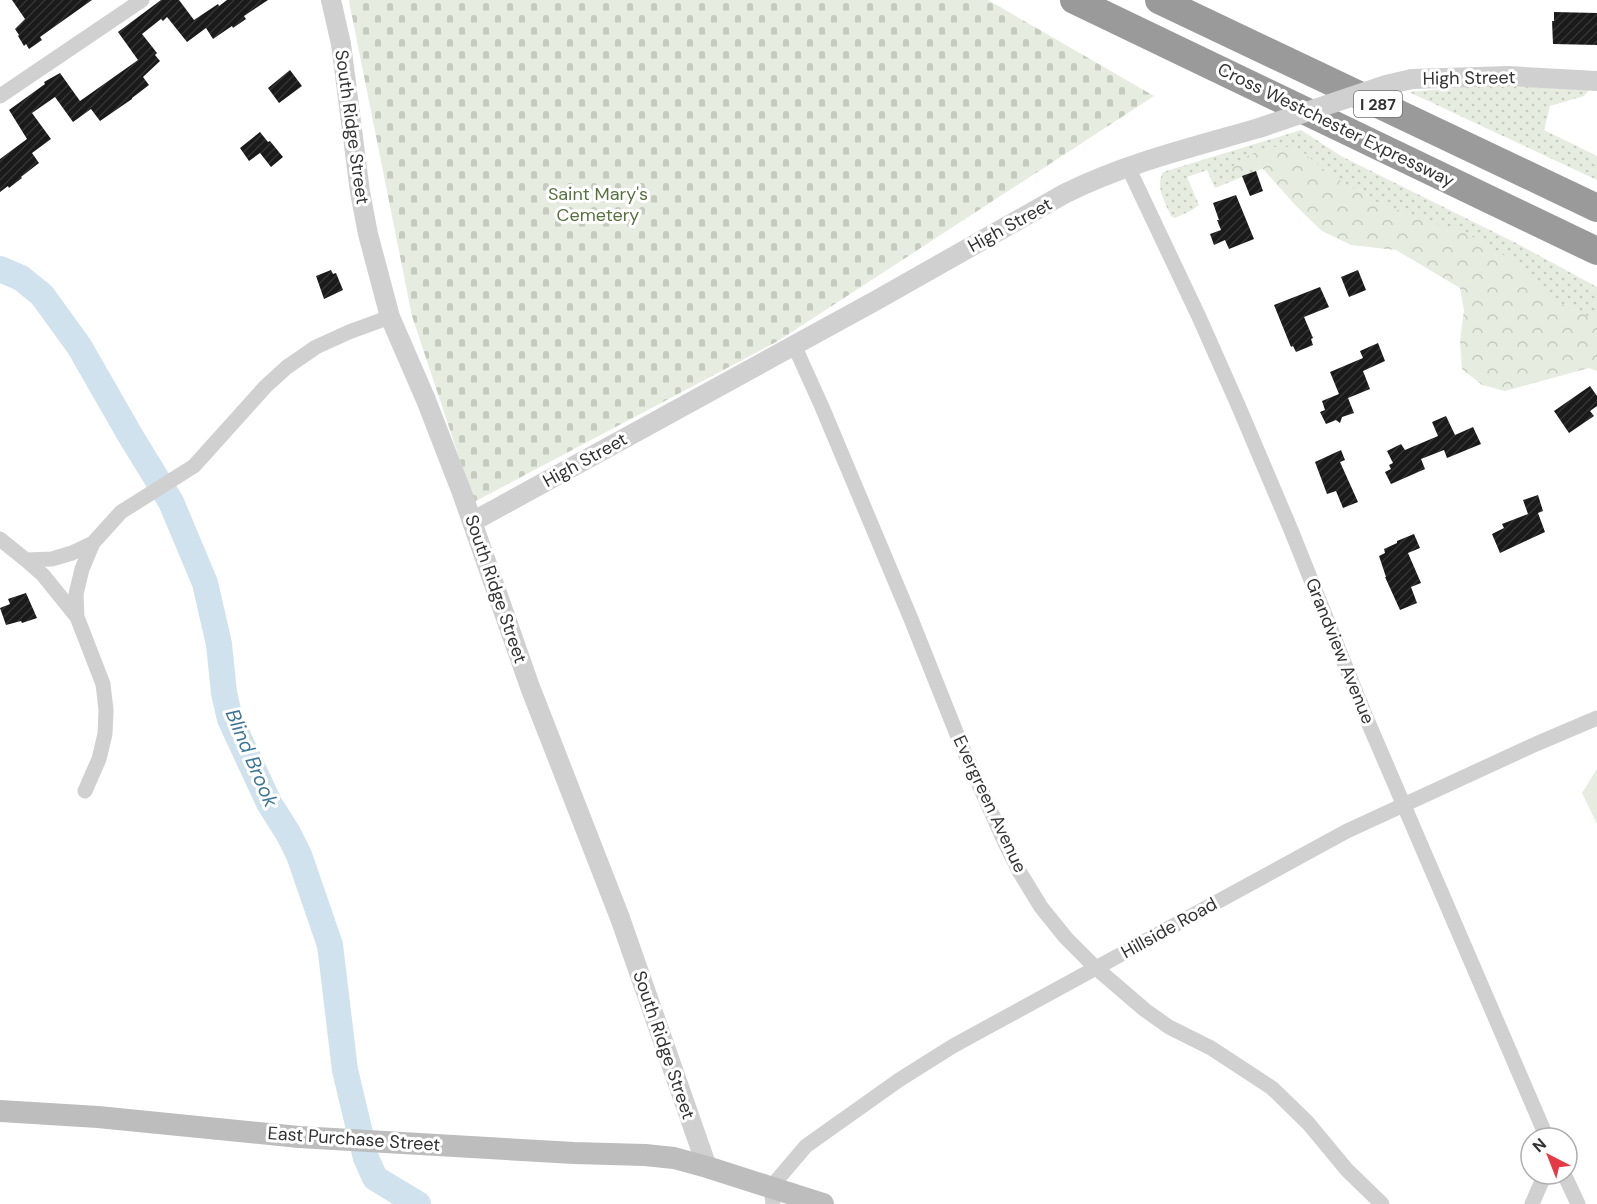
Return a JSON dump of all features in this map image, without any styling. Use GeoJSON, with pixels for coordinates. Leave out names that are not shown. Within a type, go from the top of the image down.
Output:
{"type":"FeatureCollection","features":[{"type":"Feature","properties":{"kind":"highway","name":"Cross Westchester Expressway"},"geometry":{"type":"LineString","coordinates":[[1074,0],[1597,251]]}},
{"type":"Feature","properties":{"kind":"highway","name":"Cross Westchester Expressway"},"geometry":{"type":"LineString","coordinates":[[1159,0],[1597,208]]}},
{"type":"Feature","properties":{"kind":"highway"},"geometry":{"type":"LineString","coordinates":[[1449,180],[1597,271]]}},
{"type":"Feature","properties":{"kind":"main road","name":"East Purchase Street"},"geometry":{"type":"LineString","coordinates":[[0,1111],[98,1117],[299,1137],[674,1158],[707,1167],[772,1196]]}},
{"type":"Feature","properties":{"kind":"main road"},"geometry":{"type":"LineString","coordinates":[[772,1196],[823,1204]]}},
{"type":"Feature","properties":{"kind":"street"},"geometry":{"type":"LineString","coordinates":[[0,96],[142,0]]}},
{"type":"Feature","properties":{"kind":"street","name":"South Ridge Street"},"geometry":{"type":"LineString","coordinates":[[331,0],[346,74],[360,192],[368,234],[390,317],[426,400],[462,493],[530,687],[620,918],[707,1167]]}},
{"type":"Feature","properties":{"kind":"street","name":"High Street"},"geometry":{"type":"LineString","coordinates":[[472,522],[1091,181],[1151,159],[1259,128],[1386,85],[1412,79],[1508,76],[1597,81]]}},
{"type":"Feature","properties":{"kind":"street","name":"Grandview Avenue"},"geometry":{"type":"LineString","coordinates":[[1128,167],[1243,416],[1365,715],[1542,1126]]}},
{"type":"Feature","properties":{"kind":"street"},"geometry":{"type":"LineString","coordinates":[[76,617],[76,594],[82,569],[93,543],[121,513],[194,466],[266,386],[287,367],[316,347],[390,317]]}},
{"type":"Feature","properties":{"kind":"street","name":"Evergreen Avenue"},"geometry":{"type":"LineString","coordinates":[[794,345],[1005,845],[1041,907],[1066,938],[1096,968],[1145,1010],[1169,1027],[1211,1048],[1272,1088],[1308,1123],[1347,1170],[1382,1204]]}},
{"type":"Feature","properties":{"kind":"street"},"geometry":{"type":"LineString","coordinates":[[0,539],[43,575],[76,617],[103,684],[106,710],[105,734],[99,759],[86,791]]}},
{"type":"Feature","properties":{"kind":"street"},"geometry":{"type":"LineString","coordinates":[[26,560],[52,559],[93,543]]}},
{"type":"Feature","properties":{"kind":"street","name":"Hillside Road"},"geometry":{"type":"LineString","coordinates":[[772,1196],[806,1146],[898,1080],[953,1046],[1347,831],[1597,718]]}},
{"type":"Feature","properties":{"kind":"street"},"geometry":{"type":"LineString","coordinates":[[1532,1204],[1540,1186]]}},
{"type":"Feature","properties":{"kind":"street"},"geometry":{"type":"LineString","coordinates":[[1570,1186],[1578,1204]]}},
{"type":"Feature","properties":{"kind":"green space","name":"Saint Mary's Cemetery"},"geometry":{"type":"Polygon","coordinates":[[[350,0],[988,0],[1154,96],[778,341],[474,502],[412,316],[350,0]]]}},
{"type":"Feature","properties":{"kind":"green space"},"geometry":{"type":"Polygon","coordinates":[[[1486,85],[1589,90],[1584,96],[1550,106],[1544,130],[1597,156],[1597,180],[1409,92],[1486,85]]]}},
{"type":"Feature","properties":{"kind":"green space"},"geometry":{"type":"Polygon","coordinates":[[[1301,130],[1341,156],[1516,243],[1597,287],[1597,346],[1483,297],[1274,164],[1215,188],[1207,170],[1187,177],[1199,205],[1175,218],[1171,216],[1160,189],[1163,172],[1301,130]]]}},
{"type":"Feature","properties":{"kind":"green space"},"geometry":{"type":"Polygon","coordinates":[[[1267,147],[1297,147],[1329,174],[1377,202],[1466,233],[1512,260],[1548,298],[1597,320],[1597,371],[1589,368],[1505,391],[1482,385],[1462,369],[1460,341],[1464,310],[1460,288],[1396,250],[1351,245],[1322,231],[1263,169],[1255,167],[1231,175],[1230,169],[1241,159],[1267,147]]]}},
{"type":"Feature","properties":{"kind":"green space"},"geometry":{"type":"Polygon","coordinates":[[[1597,769],[1597,824],[1582,793],[1597,769]]]}},
{"type":"Feature","properties":{"kind":"building"},"geometry":{"type":"Polygon","coordinates":[[[12,0],[92,0],[40,37],[42,40],[29,49],[26,44],[24,46],[15,29],[25,19],[12,0]]]}},
{"type":"Feature","properties":{"kind":"building"},"geometry":{"type":"Polygon","coordinates":[[[161,0],[179,0],[194,20],[227,0],[268,0],[244,16],[246,19],[213,39],[206,28],[187,42],[167,17],[163,21],[161,19],[142,34],[157,53],[155,55],[160,61],[143,77],[149,85],[100,121],[91,109],[73,122],[55,97],[32,113],[51,139],[32,153],[39,163],[9,188],[8,186],[0,192],[0,159],[27,139],[9,110],[45,84],[44,82],[60,73],[80,101],[138,60],[118,32],[161,0]]]}},
{"type":"Feature","properties":{"kind":"building"},"geometry":{"type":"Polygon","coordinates":[[[1554,12],[1597,13],[1597,45],[1553,44],[1554,12]]]}},
{"type":"Feature","properties":{"kind":"building"},"geometry":{"type":"Polygon","coordinates":[[[290,70],[302,86],[279,103],[268,88],[290,70]]]}},
{"type":"Feature","properties":{"kind":"building"},"geometry":{"type":"Polygon","coordinates":[[[260,132],[283,157],[271,167],[260,153],[249,161],[240,148],[260,132]]]}},
{"type":"Feature","properties":{"kind":"building"},"geometry":{"type":"Polygon","coordinates":[[[1256,171],[1263,191],[1250,196],[1242,176],[1256,171]]]}},
{"type":"Feature","properties":{"kind":"building"},"geometry":{"type":"Polygon","coordinates":[[[1236,195],[1254,239],[1229,249],[1225,240],[1214,245],[1210,234],[1221,230],[1213,203],[1236,195]]]}},
{"type":"Feature","properties":{"kind":"building"},"geometry":{"type":"Polygon","coordinates":[[[331,270],[333,274],[336,273],[343,290],[324,299],[316,276],[331,270]]]}},
{"type":"Feature","properties":{"kind":"building"},"geometry":{"type":"Polygon","coordinates":[[[1358,270],[1366,290],[1349,297],[1341,277],[1358,270]]]}},
{"type":"Feature","properties":{"kind":"building"},"geometry":{"type":"Polygon","coordinates":[[[1320,287],[1329,307],[1304,317],[1313,338],[1311,339],[1313,345],[1296,352],[1293,346],[1291,347],[1274,305],[1320,287]]]}},
{"type":"Feature","properties":{"kind":"building"},"geometry":{"type":"Polygon","coordinates":[[[1378,343],[1385,361],[1363,371],[1370,389],[1348,398],[1354,413],[1342,417],[1340,423],[1336,420],[1326,424],[1320,412],[1325,410],[1322,401],[1339,394],[1330,372],[1363,358],[1360,351],[1378,343]]]}},
{"type":"Feature","properties":{"kind":"building"},"geometry":{"type":"Polygon","coordinates":[[[1590,386],[1597,396],[1597,406],[1590,411],[1594,416],[1569,433],[1554,411],[1590,386]]]}},
{"type":"Feature","properties":{"kind":"building"},"geometry":{"type":"Polygon","coordinates":[[[1446,416],[1455,435],[1473,427],[1481,444],[1447,458],[1444,450],[1421,459],[1425,469],[1391,484],[1385,472],[1391,469],[1389,465],[1393,463],[1387,451],[1401,444],[1405,450],[1438,436],[1432,422],[1446,416]]]}},
{"type":"Feature","properties":{"kind":"building"},"geometry":{"type":"Polygon","coordinates":[[[1341,450],[1345,460],[1340,462],[1358,502],[1343,508],[1336,491],[1327,494],[1315,462],[1341,450]]]}},
{"type":"Feature","properties":{"kind":"building"},"geometry":{"type":"Polygon","coordinates":[[[1538,495],[1543,511],[1538,513],[1545,532],[1500,553],[1492,534],[1504,528],[1502,524],[1528,514],[1523,500],[1538,495]]]}},
{"type":"Feature","properties":{"kind":"building"},"geometry":{"type":"Polygon","coordinates":[[[1414,534],[1420,548],[1408,553],[1421,583],[1411,587],[1417,603],[1400,610],[1385,577],[1379,556],[1385,553],[1384,549],[1414,534]]]}},
{"type":"Feature","properties":{"kind":"building"},"geometry":{"type":"Polygon","coordinates":[[[26,593],[37,618],[6,625],[0,608],[10,604],[8,599],[26,593]]]}},
{"type":"Feature","properties":{"kind":"waterway","name":"Blind Brook"},"geometry":{"type":"LineString","coordinates":[[0,269],[21,278],[42,295],[79,346],[171,502],[205,583],[219,644],[224,693],[230,719],[269,803],[299,855],[330,945],[345,1070],[366,1158],[375,1178],[418,1204]]}}]}
